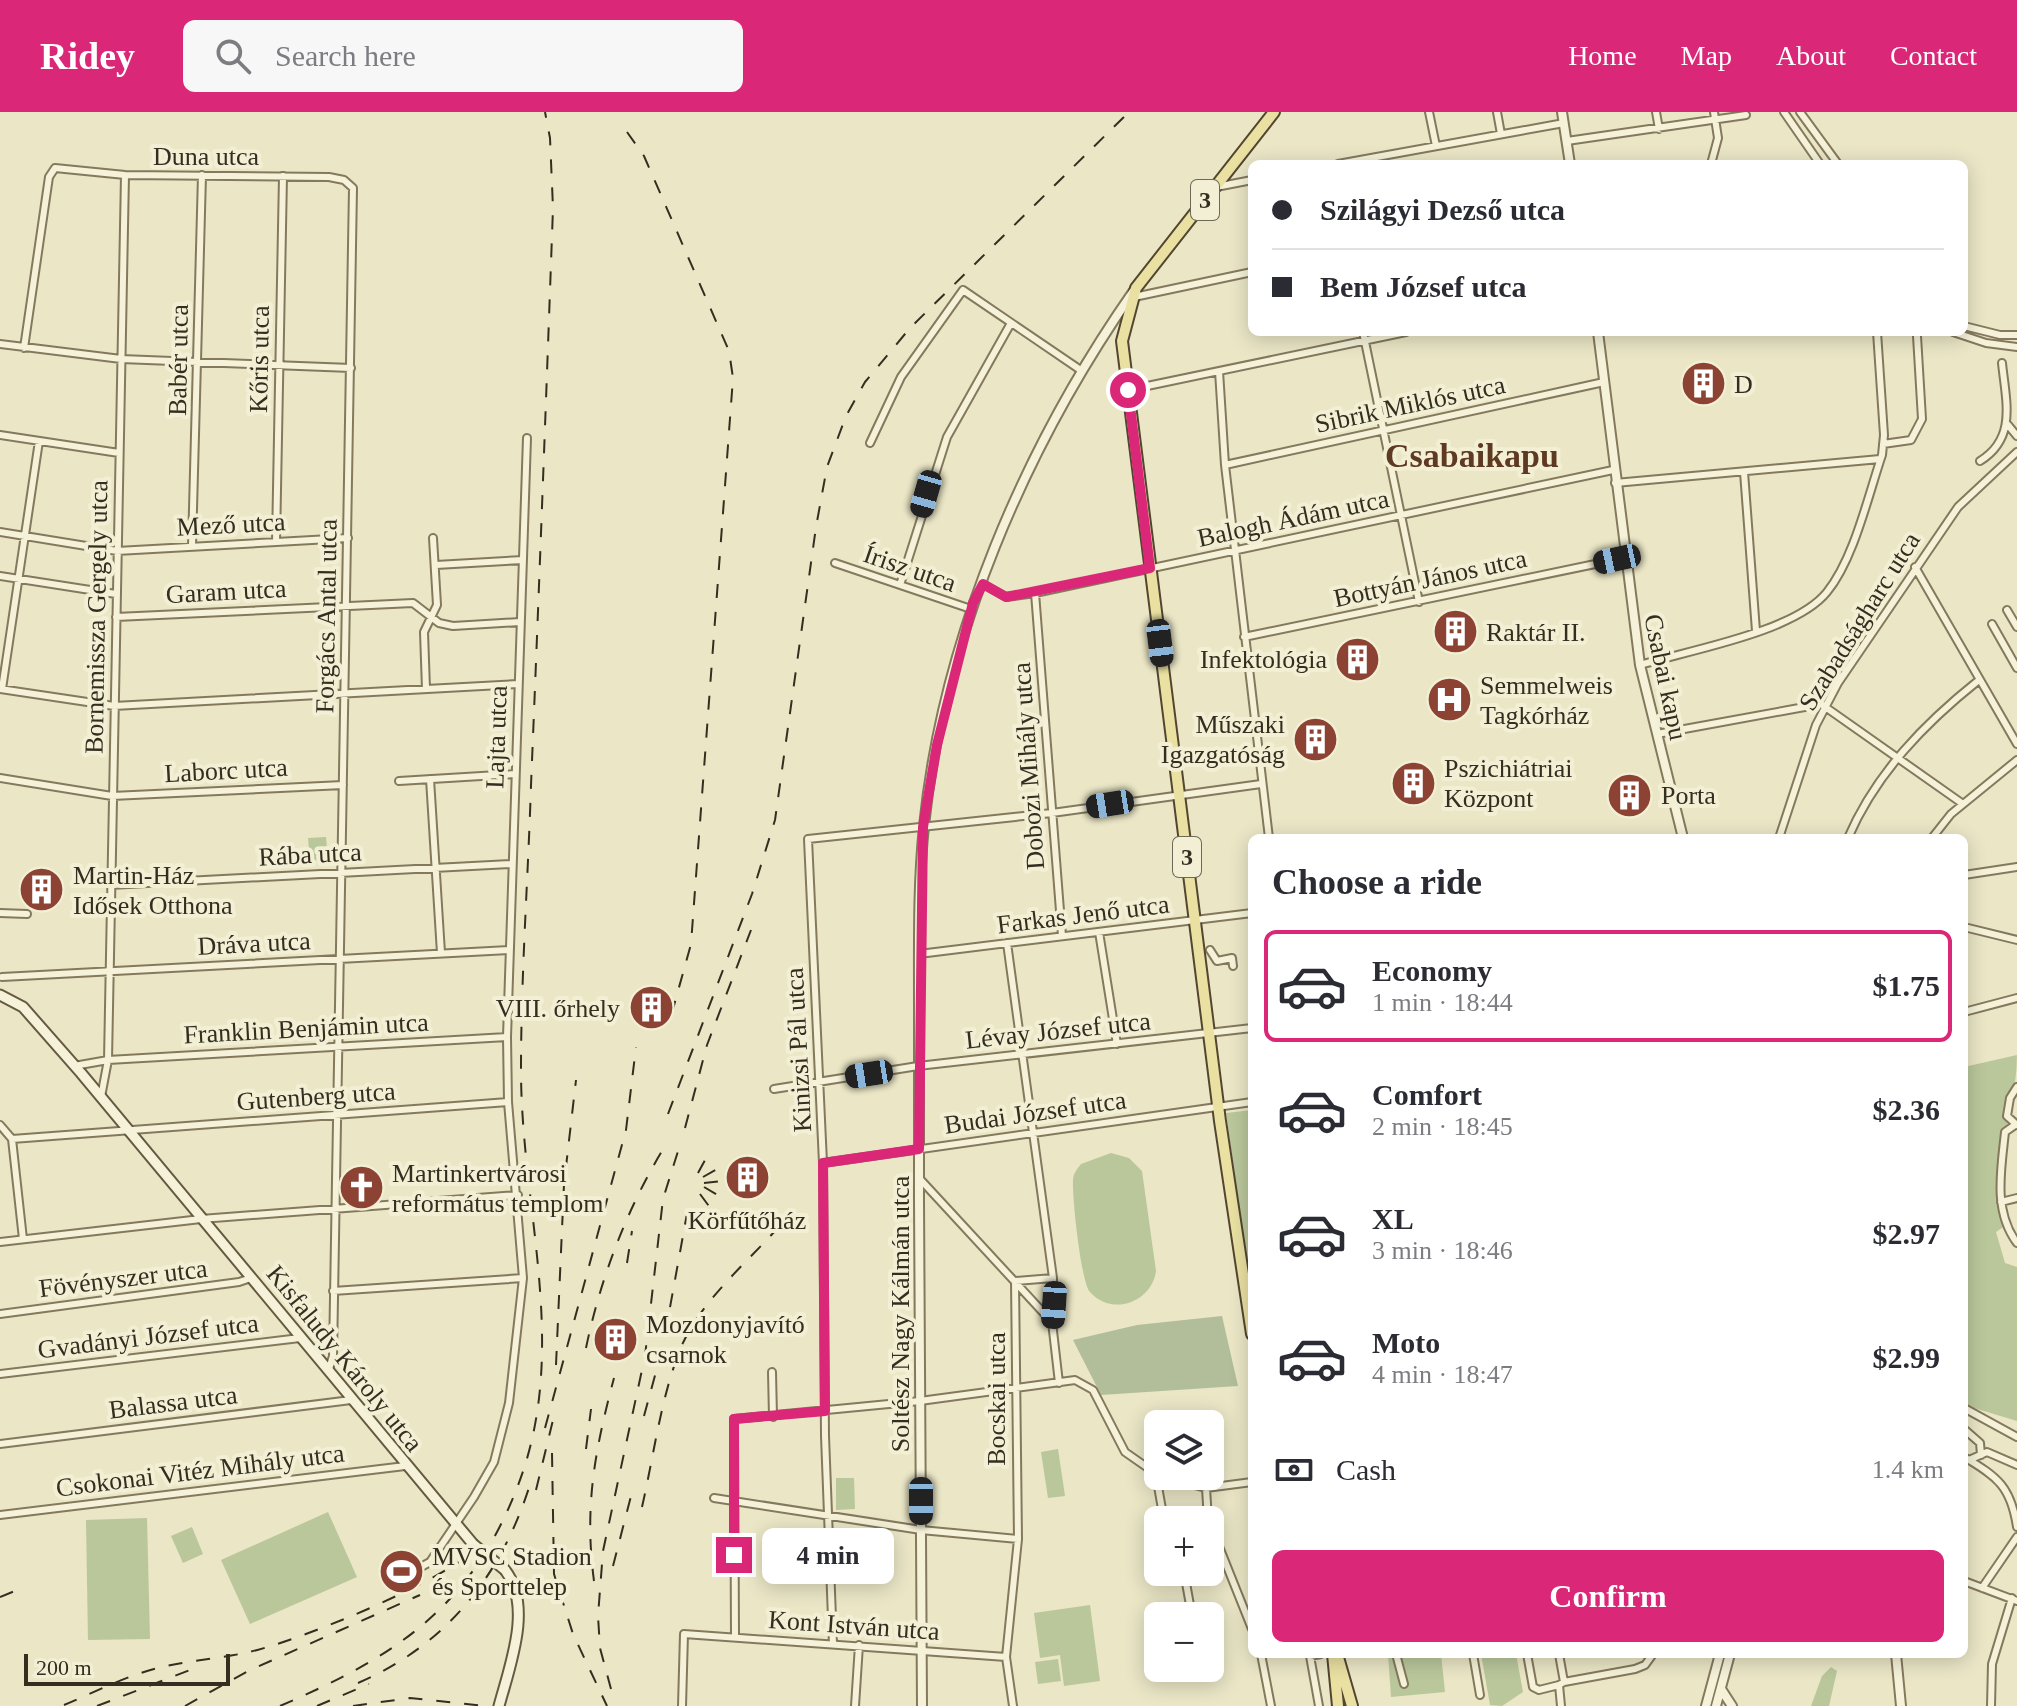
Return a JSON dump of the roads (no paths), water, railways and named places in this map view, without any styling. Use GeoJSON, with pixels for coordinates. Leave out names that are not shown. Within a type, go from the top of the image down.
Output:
{"type":"FeatureCollection","features":[{"type":"Feature","properties":{"kind":"main road","name":"3"},"geometry":{"type":"LineString","coordinates":[[1248,1306],[1219,1106],[1122,349],[1124,324],[1134,293],[1274,112]]}},
{"type":"Feature","properties":{"kind":"main road","name":"Kisfaludy Károly utca"},"geometry":{"type":"LineString","coordinates":[[0,995],[23,1007],[455,1526],[505,1570],[515,1584],[519,1601],[512,1654],[499,1706]]}},
{"type":"Feature","properties":{"kind":"main road"},"geometry":{"type":"LineString","coordinates":[[1335,1658],[1338,1706]]}},
{"type":"Feature","properties":{"kind":"main road"},"geometry":{"type":"LineString","coordinates":[[1336,1658],[1352,1706]]}},
{"type":"Feature","properties":{"kind":"street"},"geometry":{"type":"LineString","coordinates":[[1429,112],[1436,146]]}},
{"type":"Feature","properties":{"kind":"street"},"geometry":{"type":"LineString","coordinates":[[1497,112],[1501,134]]}},
{"type":"Feature","properties":{"kind":"street"},"geometry":{"type":"LineString","coordinates":[[1562,112],[1569,160]]}},
{"type":"Feature","properties":{"kind":"street"},"geometry":{"type":"LineString","coordinates":[[1656,112],[1659,129]]}},
{"type":"Feature","properties":{"kind":"street"},"geometry":{"type":"LineString","coordinates":[[1784,112],[1817,160]]}},
{"type":"Feature","properties":{"kind":"street"},"geometry":{"type":"LineString","coordinates":[[1800,112],[1835,160]]}},
{"type":"Feature","properties":{"kind":"street"},"geometry":{"type":"LineString","coordinates":[[1567,141],[1659,129],[1715,116],[1746,115]]}},
{"type":"Feature","properties":{"kind":"street"},"geometry":{"type":"LineString","coordinates":[[1712,160],[1718,138],[1715,116]]}},
{"type":"Feature","properties":{"kind":"street"},"geometry":{"type":"LineString","coordinates":[[1360,160],[1564,123]]}},
{"type":"Feature","properties":{"kind":"street","name":"Duna utca"},"geometry":{"type":"LineString","coordinates":[[24,348],[49,177],[55,168],[125,175],[329,177],[344,180],[353,188]]}},
{"type":"Feature","properties":{"kind":"street","name":"Bornemissza Gergely utca"},"geometry":{"type":"LineString","coordinates":[[108,1060],[125,175]]}},
{"type":"Feature","properties":{"kind":"street","name":"Babér utca"},"geometry":{"type":"LineString","coordinates":[[192,546],[202,175]]}},
{"type":"Feature","properties":{"kind":"street","name":"Kőris utca"},"geometry":{"type":"LineString","coordinates":[[276,542],[283,176]]}},
{"type":"Feature","properties":{"kind":"street"},"geometry":{"type":"LineString","coordinates":[[1215,188],[1248,181]]}},
{"type":"Feature","properties":{"kind":"street","name":"Forgács Antal utca"},"geometry":{"type":"LineString","coordinates":[[328,1373],[333,1356],[353,188]]}},
{"type":"Feature","properties":{"kind":"street"},"geometry":{"type":"LineString","coordinates":[[1134,293],[1248,273]]}},
{"type":"Feature","properties":{"kind":"street"},"geometry":{"type":"LineString","coordinates":[[870,443],[901,377],[963,290],[1082,371]]}},
{"type":"Feature","properties":{"kind":"street","name":"Soltész Nagy Kálmán utca"},"geometry":{"type":"LineString","coordinates":[[922,1706],[918,1066],[923,827],[944,715],[971,609],[1042,444],[1082,371],[1134,293]]}},
{"type":"Feature","properties":{"kind":"street"},"geometry":{"type":"LineString","coordinates":[[900,585],[947,437],[1011,323]]}},
{"type":"Feature","properties":{"kind":"street","name":"Soltész Nagy Kálmán utca"},"geometry":{"type":"LineString","coordinates":[[1106,336],[1124,324]]}},
{"type":"Feature","properties":{"kind":"street"},"geometry":{"type":"LineString","coordinates":[[1968,327],[2000,335],[2017,335]]}},
{"type":"Feature","properties":{"kind":"street"},"geometry":{"type":"LineString","coordinates":[[1364,336],[1419,602]]}},
{"type":"Feature","properties":{"kind":"street"},"geometry":{"type":"LineString","coordinates":[[1128,390],[1388,336]]}},
{"type":"Feature","properties":{"kind":"street","name":"Csabai kapu"},"geometry":{"type":"LineString","coordinates":[[1598,336],[1624,558],[1640,665],[1682,834]]}},
{"type":"Feature","properties":{"kind":"street"},"geometry":{"type":"LineString","coordinates":[[1640,665],[1803,615],[1828,592],[1842,570],[1883,444],[1877,336]]}},
{"type":"Feature","properties":{"kind":"street"},"geometry":{"type":"LineString","coordinates":[[1883,444],[1911,440],[1922,419],[1917,336]]}},
{"type":"Feature","properties":{"kind":"street"},"geometry":{"type":"LineString","coordinates":[[1966,336],[1999,346],[2017,347]]}},
{"type":"Feature","properties":{"kind":"street"},"geometry":{"type":"LineString","coordinates":[[0,344],[121,359],[351,368]]}},
{"type":"Feature","properties":{"kind":"street"},"geometry":{"type":"LineString","coordinates":[[1980,461],[1997,451],[2008,425],[2002,363]]}},
{"type":"Feature","properties":{"kind":"street"},"geometry":{"type":"LineString","coordinates":[[1219,371],[1234,551],[1268,834]]}},
{"type":"Feature","properties":{"kind":"street","name":"Sibrik Miklós utca"},"geometry":{"type":"LineString","coordinates":[[1225,465],[1604,382]]}},
{"type":"Feature","properties":{"kind":"street"},"geometry":{"type":"LineString","coordinates":[[2008,425],[2017,436]]}},
{"type":"Feature","properties":{"kind":"street"},"geometry":{"type":"LineString","coordinates":[[0,435],[119,453]]}},
{"type":"Feature","properties":{"kind":"street","name":"Lajta utca"},"geometry":{"type":"LineString","coordinates":[[401,1578],[430,1562],[494,1462],[509,1403],[523,1278],[508,1102],[507,1037],[527,438]]}},
{"type":"Feature","properties":{"kind":"street"},"geometry":{"type":"LineString","coordinates":[[39,441],[1,689],[114,706],[518,684]]}},
{"type":"Feature","properties":{"kind":"street","name":"Szabadságharc utca"},"geometry":{"type":"LineString","coordinates":[[1780,834],[1825,706],[1915,567],[1958,507],[2017,452]]}},
{"type":"Feature","properties":{"kind":"street"},"geometry":{"type":"LineString","coordinates":[[1615,483],[1880,459]]}},
{"type":"Feature","properties":{"kind":"street","name":"Balogh Ádám utca"},"geometry":{"type":"LineString","coordinates":[[983,584],[1006,597],[1035,593],[1613,470]]}},
{"type":"Feature","properties":{"kind":"street"},"geometry":{"type":"LineString","coordinates":[[1744,472],[1756,631]]}},
{"type":"Feature","properties":{"kind":"street","name":"Mező utca"},"geometry":{"type":"LineString","coordinates":[[0,532],[117,551],[348,538]]}},
{"type":"Feature","properties":{"kind":"street"},"geometry":{"type":"LineString","coordinates":[[426,689],[424,632],[437,605],[433,538]]}},
{"type":"Feature","properties":{"kind":"street","name":"Bottyán János utca"},"geometry":{"type":"LineString","coordinates":[[1244,637],[1624,558]]}},
{"type":"Feature","properties":{"kind":"street"},"geometry":{"type":"LineString","coordinates":[[436,565],[523,560]]}},
{"type":"Feature","properties":{"kind":"street","name":"Írisz utca"},"geometry":{"type":"LineString","coordinates":[[835,563],[971,609]]}},
{"type":"Feature","properties":{"kind":"street"},"geometry":{"type":"LineString","coordinates":[[1915,567],[2017,744]]}},
{"type":"Feature","properties":{"kind":"street"},"geometry":{"type":"LineString","coordinates":[[0,576],[116,594]]}},
{"type":"Feature","properties":{"kind":"street","name":"Dobozi Mihály utca"},"geometry":{"type":"LineString","coordinates":[[1035,593],[1062,936]]}},
{"type":"Feature","properties":{"kind":"street","name":"Garam utca"},"geometry":{"type":"LineString","coordinates":[[116,617],[413,603],[439,623],[453,626],[520,622]]}},
{"type":"Feature","properties":{"kind":"street"},"geometry":{"type":"LineString","coordinates":[[2007,610],[2017,627]]}},
{"type":"Feature","properties":{"kind":"street"},"geometry":{"type":"LineString","coordinates":[[1992,624],[2017,668]]}},
{"type":"Feature","properties":{"kind":"street"},"geometry":{"type":"LineString","coordinates":[[1850,834],[1867,802],[1914,737],[1979,680]]}},
{"type":"Feature","properties":{"kind":"street"},"geometry":{"type":"LineString","coordinates":[[1657,734],[1813,703],[1825,706],[1963,804]]}},
{"type":"Feature","properties":{"kind":"street"},"geometry":{"type":"LineString","coordinates":[[1934,834],[1941,823],[2017,760]]}},
{"type":"Feature","properties":{"kind":"street"},"geometry":{"type":"LineString","coordinates":[[399,781],[515,774]]}},
{"type":"Feature","properties":{"kind":"street","name":"Laborc utca"},"geometry":{"type":"LineString","coordinates":[[0,778],[112,796],[343,785]]}},
{"type":"Feature","properties":{"kind":"street"},"geometry":{"type":"LineString","coordinates":[[430,779],[441,953]]}},
{"type":"Feature","properties":{"kind":"street"},"geometry":{"type":"LineString","coordinates":[[923,827],[1261,784]]}},
{"type":"Feature","properties":{"kind":"street","name":"Kinizsi Pál utca"},"geometry":{"type":"LineString","coordinates":[[833,1644],[825,1411],[823,1163],[808,839],[923,827]]}},
{"type":"Feature","properties":{"kind":"street","name":"Rába utca"},"geometry":{"type":"LineString","coordinates":[[110,885],[511,864]]}},
{"type":"Feature","properties":{"kind":"street"},"geometry":{"type":"LineString","coordinates":[[1968,874],[2017,867]]}},
{"type":"Feature","properties":{"kind":"street"},"geometry":{"type":"LineString","coordinates":[[0,913],[27,914]]}},
{"type":"Feature","properties":{"kind":"street","name":"Farkas Jenő utca"},"geometry":{"type":"LineString","coordinates":[[919,954],[1248,913]]}},
{"type":"Feature","properties":{"kind":"street"},"geometry":{"type":"LineString","coordinates":[[1968,928],[2017,940]]}},
{"type":"Feature","properties":{"kind":"street"},"geometry":{"type":"LineString","coordinates":[[1099,932],[1117,1044]]}},
{"type":"Feature","properties":{"kind":"street"},"geometry":{"type":"LineString","coordinates":[[1007,943],[1053,1278],[1052,1322],[1059,1383]]}},
{"type":"Feature","properties":{"kind":"street","name":"Dráva utca"},"geometry":{"type":"LineString","coordinates":[[2,977],[509,950]]}},
{"type":"Feature","properties":{"kind":"street"},"geometry":{"type":"LineString","coordinates":[[1210,950],[1217,961],[1232,958],[1233,966]]}},
{"type":"Feature","properties":{"kind":"street"},"geometry":{"type":"LineString","coordinates":[[1968,1011],[2017,998]]}},
{"type":"Feature","properties":{"kind":"street","name":"Lévay József utca"},"geometry":{"type":"LineString","coordinates":[[774,1089],[918,1066],[1248,1029]]}},
{"type":"Feature","properties":{"kind":"street","name":"Franklin Benjámin utca"},"geometry":{"type":"LineString","coordinates":[[108,1060],[507,1037]]}},
{"type":"Feature","properties":{"kind":"street"},"geometry":{"type":"LineString","coordinates":[[74,1066],[108,1060],[101,1097]]}},
{"type":"Feature","properties":{"kind":"street"},"geometry":{"type":"LineString","coordinates":[[2017,1087],[2010,1098],[2007,1116],[2016,1125],[2005,1132],[2001,1202],[2007,1229],[2017,1243]]}},
{"type":"Feature","properties":{"kind":"street","name":"Gutenberg utca"},"geometry":{"type":"LineString","coordinates":[[12,1139],[508,1102]]}},
{"type":"Feature","properties":{"kind":"street","name":"Budai József utca"},"geometry":{"type":"LineString","coordinates":[[823,1163],[1248,1102]]}},
{"type":"Feature","properties":{"kind":"street"},"geometry":{"type":"LineString","coordinates":[[0,1125],[12,1139],[23,1239]]}},
{"type":"Feature","properties":{"kind":"street"},"geometry":{"type":"LineString","coordinates":[[919,1178],[1052,1322]]}},
{"type":"Feature","properties":{"kind":"street"},"geometry":{"type":"LineString","coordinates":[[0,1242],[201,1219],[518,1195]]}},
{"type":"Feature","properties":{"kind":"street"},"geometry":{"type":"LineString","coordinates":[[2001,1202],[2017,1198]]}},
{"type":"Feature","properties":{"kind":"street","name":"Fövényszer utca"},"geometry":{"type":"LineString","coordinates":[[0,1314],[251,1278]]}},
{"type":"Feature","properties":{"kind":"street"},"geometry":{"type":"LineString","coordinates":[[333,1291],[523,1278]]}},
{"type":"Feature","properties":{"kind":"street"},"geometry":{"type":"LineString","coordinates":[[1015,1281],[1053,1278]]}},
{"type":"Feature","properties":{"kind":"street","name":"Bocskai utca"},"geometry":{"type":"LineString","coordinates":[[1013,1706],[1006,1657],[1018,1539],[1015,1281]]}},
{"type":"Feature","properties":{"kind":"street","name":"Gvadányi József utca"},"geometry":{"type":"LineString","coordinates":[[0,1374],[300,1338]]}},
{"type":"Feature","properties":{"kind":"street"},"geometry":{"type":"LineString","coordinates":[[772,1372],[773,1417]]}},
{"type":"Feature","properties":{"kind":"street"},"geometry":{"type":"LineString","coordinates":[[735,1637],[734,1419],[920,1401],[1075,1380],[1093,1390],[1125,1452],[1144,1465]]}},
{"type":"Feature","properties":{"kind":"street","name":"Balassa utca"},"geometry":{"type":"LineString","coordinates":[[0,1444],[351,1400]]}},
{"type":"Feature","properties":{"kind":"street"},"geometry":{"type":"LineString","coordinates":[[1968,1410],[2017,1437]]}},
{"type":"Feature","properties":{"kind":"street"},"geometry":{"type":"LineString","coordinates":[[1968,1432],[1980,1443],[1981,1455]]}},
{"type":"Feature","properties":{"kind":"street"},"geometry":{"type":"LineString","coordinates":[[1968,1458],[1987,1452],[2017,1465]]}},
{"type":"Feature","properties":{"kind":"street"},"geometry":{"type":"LineString","coordinates":[[1968,1459],[1996,1479],[2013,1498],[2017,1527]]}},
{"type":"Feature","properties":{"kind":"street","name":"Csokonai Vitéz Mihály utca"},"geometry":{"type":"LineString","coordinates":[[0,1515],[405,1466]]}},
{"type":"Feature","properties":{"kind":"street"},"geometry":{"type":"LineString","coordinates":[[1224,1486],[1248,1483]]}},
{"type":"Feature","properties":{"kind":"street"},"geometry":{"type":"LineString","coordinates":[[714,1498],[921,1530],[1018,1539]]}},
{"type":"Feature","properties":{"kind":"street"},"geometry":{"type":"LineString","coordinates":[[1982,1588],[2017,1537]]}},
{"type":"Feature","properties":{"kind":"street"},"geometry":{"type":"LineString","coordinates":[[1224,1559],[1248,1619]]}},
{"type":"Feature","properties":{"kind":"street"},"geometry":{"type":"LineString","coordinates":[[1968,1583],[2014,1599],[1992,1664],[1991,1706]]}},
{"type":"Feature","properties":{"kind":"street","name":"Kont István utca"},"geometry":{"type":"LineString","coordinates":[[682,1706],[684,1634],[1006,1657]]}},
{"type":"Feature","properties":{"kind":"street"},"geometry":{"type":"LineString","coordinates":[[855,1706],[859,1645]]}},
{"type":"Feature","properties":{"kind":"street"},"geometry":{"type":"LineString","coordinates":[[1262,1658],[1271,1706]]}},
{"type":"Feature","properties":{"kind":"street"},"geometry":{"type":"LineString","coordinates":[[1310,1658],[1319,1706]]}},
{"type":"Feature","properties":{"kind":"street"},"geometry":{"type":"LineString","coordinates":[[1397,1658],[1404,1684]]}},
{"type":"Feature","properties":{"kind":"street"},"geometry":{"type":"LineString","coordinates":[[1474,1658],[1480,1695]]}},
{"type":"Feature","properties":{"kind":"street"},"geometry":{"type":"LineString","coordinates":[[1528,1658],[1533,1687],[1539,1690],[1635,1669],[1645,1665],[1650,1658]]}},
{"type":"Feature","properties":{"kind":"street"},"geometry":{"type":"LineString","coordinates":[[1559,1658],[1561,1706]]}},
{"type":"Feature","properties":{"kind":"street"},"geometry":{"type":"LineString","coordinates":[[1706,1706],[1719,1658]]}},
{"type":"Feature","properties":{"kind":"street"},"geometry":{"type":"LineString","coordinates":[[1716,1706],[1729,1658]]}},
{"type":"Feature","properties":{"kind":"street"},"geometry":{"type":"LineString","coordinates":[[1896,1658],[1901,1706]]}},
{"type":"Feature","properties":{"kind":"street"},"geometry":{"type":"LineString","coordinates":[[1721,1688],[1732,1706]]}},
{"type":"Feature","properties":{"kind":"railway"},"geometry":{"type":"LineString","coordinates":[[280,1706],[321,1688],[393,1647],[424,1624],[451,1597],[476,1566],[498,1530],[517,1488],[533,1436],[540,1384],[542,1332],[523,1123],[521,1034],[553,208],[550,138],[545,112]]}},
{"type":"Feature","properties":{"kind":"railway"},"geometry":{"type":"LineString","coordinates":[[668,1114],[752,894],[775,820],[816,527],[827,467],[846,416],[865,382],[910,328],[1129,112]]}},
{"type":"Feature","properties":{"kind":"railway"},"geometry":{"type":"LineString","coordinates":[[627,132],[644,156],[729,351],[733,378],[691,944],[673,1009]]}},
{"type":"Feature","properties":{"kind":"railway"},"geometry":{"type":"LineString","coordinates":[[685,1128],[707,1045],[751,930]]}},
{"type":"Feature","properties":{"kind":"railway"},"geometry":{"type":"LineString","coordinates":[[545,1428],[626,1130],[636,1047]]}},
{"type":"Feature","properties":{"kind":"railway"},"geometry":{"type":"LineString","coordinates":[[556,1365],[564,1184],[576,1080]]}},
{"type":"Feature","properties":{"kind":"railway"},"geometry":{"type":"LineString","coordinates":[[611,1689],[600,1648],[598,1616],[603,1551],[645,1356],[663,1199],[679,1148]]}},
{"type":"Feature","properties":{"kind":"railway"},"geometry":{"type":"LineString","coordinates":[[698,1173],[711,1149]]}},
{"type":"Feature","properties":{"kind":"railway"},"geometry":{"type":"LineString","coordinates":[[586,1348],[616,1246],[662,1151]]}},
{"type":"Feature","properties":{"kind":"railway"},"geometry":{"type":"LineString","coordinates":[[703,1177],[726,1164]]}},
{"type":"Feature","properties":{"kind":"railway"},"geometry":{"type":"LineString","coordinates":[[704,1183],[730,1180]]}},
{"type":"Feature","properties":{"kind":"railway"},"geometry":{"type":"LineString","coordinates":[[704,1187],[726,1200]]}},
{"type":"Feature","properties":{"kind":"railway"},"geometry":{"type":"LineString","coordinates":[[700,1194],[714,1213]]}},
{"type":"Feature","properties":{"kind":"railway"},"geometry":{"type":"LineString","coordinates":[[644,1416],[663,1346],[690,1197]]}},
{"type":"Feature","properties":{"kind":"railway"},"geometry":{"type":"LineString","coordinates":[[627,1263],[632,1231]]}},
{"type":"Feature","properties":{"kind":"railway"},"geometry":{"type":"LineString","coordinates":[[642,1507],[663,1405],[682,1345],[712,1299],[775,1231]]}},
{"type":"Feature","properties":{"kind":"railway"},"geometry":{"type":"LineString","coordinates":[[594,1581],[590,1528],[593,1478],[614,1378]]}},
{"type":"Feature","properties":{"kind":"railway"},"geometry":{"type":"LineString","coordinates":[[586,1449],[591,1409]]}},
{"type":"Feature","properties":{"kind":"railway"},"geometry":{"type":"LineString","coordinates":[[536,1490],[553,1420]]}},
{"type":"Feature","properties":{"kind":"railway"},"geometry":{"type":"LineString","coordinates":[[552,1453],[554,1574],[573,1634],[607,1706]]}},
{"type":"Feature","properties":{"kind":"railway"},"geometry":{"type":"LineString","coordinates":[[358,1683],[420,1648],[469,1601],[506,1544],[532,1478]]}},
{"type":"Feature","properties":{"kind":"railway"},"geometry":{"type":"LineString","coordinates":[[613,1566],[631,1496]]}},
{"type":"Feature","properties":{"kind":"railway"},"geometry":{"type":"LineString","coordinates":[[64,1705],[143,1672],[245,1653],[299,1637],[405,1592],[464,1559],[482,1544]]}},
{"type":"Feature","properties":{"kind":"railway"},"geometry":{"type":"LineString","coordinates":[[0,1597],[20,1589]]}},
{"type":"Feature","properties":{"kind":"railway"},"geometry":{"type":"LineString","coordinates":[[185,1706],[248,1671],[420,1595]]}},
{"type":"Feature","properties":{"kind":"railway"},"geometry":{"type":"LineString","coordinates":[[97,1706],[190,1670]]}},
{"type":"Feature","properties":{"kind":"railway"},"geometry":{"type":"LineString","coordinates":[[317,1706],[369,1684]]}},
{"type":"Feature","properties":{"kind":"railway"},"geometry":{"type":"LineString","coordinates":[[353,1706],[410,1698],[485,1706]]}},
{"type":"Feature","properties":{"kind":"place","name":"D"},"geometry":{"type":"Point","coordinates":[1703,384]}},
{"type":"Feature","properties":{"kind":"place","name":"Raktár II."},"geometry":{"type":"Point","coordinates":[1455,632]}},
{"type":"Feature","properties":{"kind":"place","name":"Infektológia"},"geometry":{"type":"Point","coordinates":[1358,659]}},
{"type":"Feature","properties":{"kind":"place","name":"Semmelweis Tagkórház"},"geometry":{"type":"Point","coordinates":[1449,700]}},
{"type":"Feature","properties":{"kind":"place","name":"Műszaki Igazgatóság"},"geometry":{"type":"Point","coordinates":[1316,739]}},
{"type":"Feature","properties":{"kind":"place","name":"Pszichiátriai Központ"},"geometry":{"type":"Point","coordinates":[1413,783]}},
{"type":"Feature","properties":{"kind":"place","name":"Porta"},"geometry":{"type":"Point","coordinates":[1630,795]}},
{"type":"Feature","properties":{"kind":"place","name":"Martin-Ház Idősek Otthona"},"geometry":{"type":"Point","coordinates":[42,890]}},
{"type":"Feature","properties":{"kind":"place","name":"VIII. őrhely"},"geometry":{"type":"Point","coordinates":[651,1008]}},
{"type":"Feature","properties":{"kind":"place","name":"Körfűtőház"},"geometry":{"type":"Point","coordinates":[747,1177]}},
{"type":"Feature","properties":{"kind":"place","name":"Martinkertvárosi református templom"},"geometry":{"type":"Point","coordinates":[361,1188]}},
{"type":"Feature","properties":{"kind":"place","name":"Mozdonyjavító csarnok"},"geometry":{"type":"Point","coordinates":[615,1339]}},
{"type":"Feature","properties":{"kind":"place","name":"MVSC Stadion és Sporttelep"},"geometry":{"type":"Point","coordinates":[401,1571]}},
{"type":"Feature","properties":{"kind":"district","name":"Csabaikapu"},"geometry":{"type":"Point","coordinates":[1472,455]}}]}
